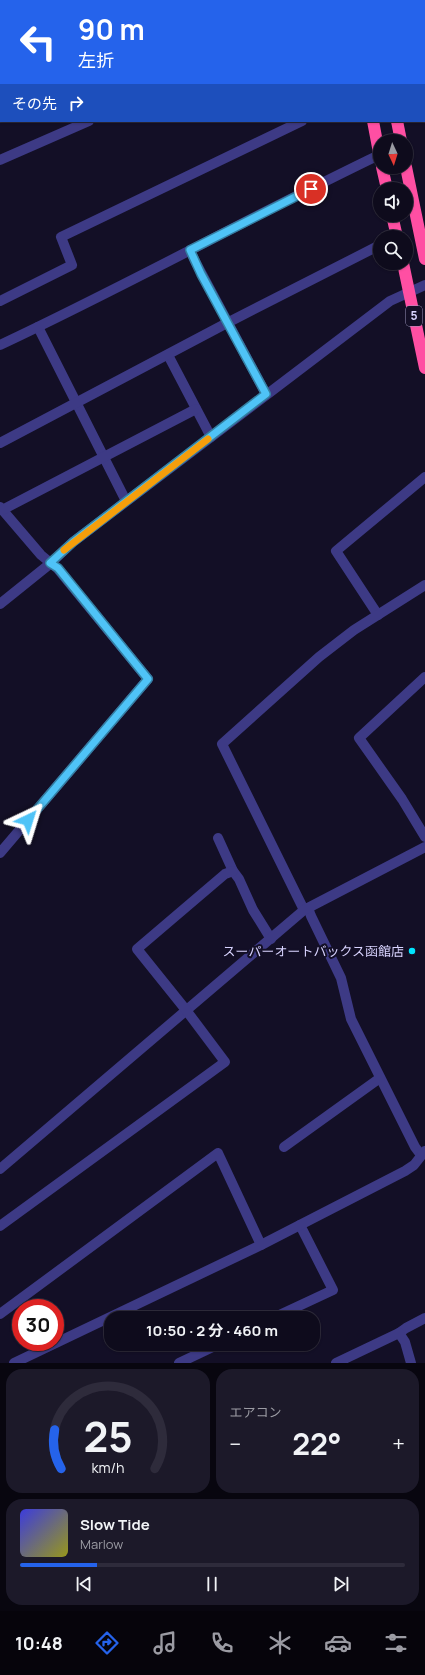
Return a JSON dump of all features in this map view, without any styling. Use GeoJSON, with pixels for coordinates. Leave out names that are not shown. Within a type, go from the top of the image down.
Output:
{"type":"FeatureCollection","features":[{"type":"Feature","properties":{"kind":"highway"},"geometry":{"type":"LineString","coordinates":[[373,122],[376,134]]}},
{"type":"Feature","properties":{"kind":"highway"},"geometry":{"type":"LineString","coordinates":[[396,122],[399,134]]}},
{"type":"Feature","properties":{"kind":"highway"},"geometry":{"type":"LineString","coordinates":[[407,174],[425,259]]}},
{"type":"Feature","properties":{"kind":"highway","name":"5"},"geometry":{"type":"LineString","coordinates":[[404,270],[425,368]]}},
{"type":"Feature","properties":{"kind":"street"},"geometry":{"type":"LineString","coordinates":[[0,160],[86,122]]}},
{"type":"Feature","properties":{"kind":"street"},"geometry":{"type":"LineString","coordinates":[[0,301],[72,265],[60,237],[300,122]]}},
{"type":"Feature","properties":{"kind":"street"},"geometry":{"type":"LineString","coordinates":[[0,345],[91,302],[190,250],[373,160]]}},
{"type":"Feature","properties":{"kind":"street"},"geometry":{"type":"LineString","coordinates":[[0,443],[227,323],[373,249]]}},
{"type":"Feature","properties":{"kind":"street"},"geometry":{"type":"LineString","coordinates":[[190,250],[227,323],[266,394]]}},
{"type":"Feature","properties":{"kind":"street"},"geometry":{"type":"LineString","coordinates":[[0,604],[73,542],[266,394],[390,301],[425,285]]}},
{"type":"Feature","properties":{"kind":"street"},"geometry":{"type":"LineString","coordinates":[[38,327],[126,501]]}},
{"type":"Feature","properties":{"kind":"street"},"geometry":{"type":"LineString","coordinates":[[168,355],[211,437]]}},
{"type":"Feature","properties":{"kind":"street"},"geometry":{"type":"LineString","coordinates":[[0,853],[148,679],[58,568],[41,555],[1,508],[196,409]]}},
{"type":"Feature","properties":{"kind":"street"},"geometry":{"type":"LineString","coordinates":[[378,615],[336,551],[425,477]]}},
{"type":"Feature","properties":{"kind":"street"},"geometry":{"type":"LineString","coordinates":[[14,1363],[300,1225],[405,1171],[414,1165],[423,1153],[415,1147],[351,1019],[341,978],[311,916],[306,909],[222,744],[319,657],[354,630],[425,585]]}},
{"type":"Feature","properties":{"kind":"street"},"geometry":{"type":"LineString","coordinates":[[425,677],[359,738],[402,799],[425,837]]}},
{"type":"Feature","properties":{"kind":"street"},"geometry":{"type":"LineString","coordinates":[[218,838],[253,910],[271,939]]}},
{"type":"Feature","properties":{"kind":"street"},"geometry":{"type":"LineString","coordinates":[[0,1169],[306,909],[425,847]]}},
{"type":"Feature","properties":{"kind":"street"},"geometry":{"type":"LineString","coordinates":[[0,1226],[225,1062],[137,949],[225,874],[233,871]]}},
{"type":"Feature","properties":{"kind":"street"},"geometry":{"type":"LineString","coordinates":[[284,1147],[380,1078]]}},
{"type":"Feature","properties":{"kind":"street"},"geometry":{"type":"LineString","coordinates":[[0,1314],[218,1153],[261,1245]]}},
{"type":"Feature","properties":{"kind":"street"},"geometry":{"type":"LineString","coordinates":[[288,1311],[333,1290],[300,1225]]}},
{"type":"Feature","properties":{"kind":"street"},"geometry":{"type":"LineString","coordinates":[[336,1363],[399,1333],[425,1318]]}},
{"type":"Feature","properties":{"kind":"street"},"geometry":{"type":"LineString","coordinates":[[399,1333],[405,1342],[411,1363]]}},
{"type":"Feature","properties":{"kind":"street"},"geometry":{"type":"LineString","coordinates":[[178,1363],[204,1351]]}},
{"type":"Feature","properties":{"kind":"slow traffic"},"geometry":{"type":"LineString","coordinates":[[64,550],[208,439]]}},
{"type":"Feature","properties":{"kind":"place","name":"スーパーオートバックス函館店"},"geometry":{"type":"Point","coordinates":[412,951]}},
{"type":"Feature","properties":{"kind":"route"},"geometry":{"type":"LineString","coordinates":[[28,820],[148,679],[58,568],[50,563],[73,542],[266,394],[201,274],[190,250],[311,189]]}}]}
